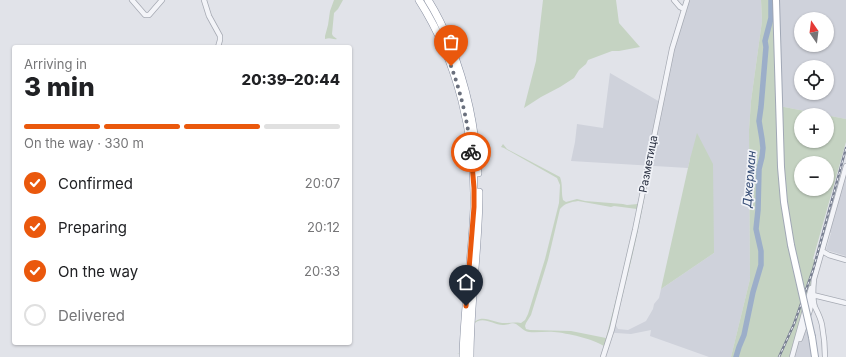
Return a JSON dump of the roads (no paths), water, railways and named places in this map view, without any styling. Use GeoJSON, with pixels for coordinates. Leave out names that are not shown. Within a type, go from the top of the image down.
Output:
{"type":"FeatureCollection","features":[{"type":"Feature","properties":{"kind":"highway"},"geometry":{"type":"LineString","coordinates":[[419,0],[447,54],[464,110],[470,140],[474,207],[463,357]]}},
{"type":"Feature","properties":{"kind":"highway"},"geometry":{"type":"LineString","coordinates":[[428,0],[445,33],[462,75],[476,138],[479,207],[471,318],[470,357]]}},
{"type":"Feature","properties":{"kind":"main road"},"geometry":{"type":"LineString","coordinates":[[776,0],[781,167],[784,202],[815,357]]}},
{"type":"Feature","properties":{"kind":"street"},"geometry":{"type":"LineString","coordinates":[[132,0],[146,16],[149,15],[162,0]]}},
{"type":"Feature","properties":{"kind":"street"},"geometry":{"type":"LineString","coordinates":[[204,0],[209,16],[220,36],[219,45]]}},
{"type":"Feature","properties":{"kind":"street"},"geometry":{"type":"LineString","coordinates":[[674,0],[684,9]]}},
{"type":"Feature","properties":{"kind":"street","name":"Разметица"},"geometry":{"type":"LineString","coordinates":[[603,357],[612,329],[635,230],[672,49],[687,0]]}},
{"type":"Feature","properties":{"kind":"street"},"geometry":{"type":"LineString","coordinates":[[793,357],[807,301],[846,166]]}},
{"type":"Feature","properties":{"kind":"street"},"geometry":{"type":"LineString","coordinates":[[822,251],[829,255],[846,260]]}},
{"type":"Feature","properties":{"kind":"street"},"geometry":{"type":"LineString","coordinates":[[793,357],[810,310],[814,279]]}},
{"type":"Feature","properties":{"kind":"street"},"geometry":{"type":"LineString","coordinates":[[813,295],[846,303]]}},
{"type":"Feature","properties":{"kind":"street"},"geometry":{"type":"LineString","coordinates":[[813,295],[820,318],[825,357]]}},
{"type":"Feature","properties":{"kind":"street"},"geometry":{"type":"LineString","coordinates":[[807,301],[810,310],[820,318]]}},
{"type":"Feature","properties":{"kind":"waterway","name":"Джерман"},"geometry":{"type":"LineString","coordinates":[[736,357],[744,335],[753,292],[761,265],[761,251],[756,229],[759,169],[763,148],[759,121],[766,47],[765,41],[771,18],[771,0]]}},
{"type":"Feature","properties":{"kind":"railway"},"geometry":{"type":"LineString","coordinates":[[779,357],[794,324],[813,270],[846,148]]}}]}
